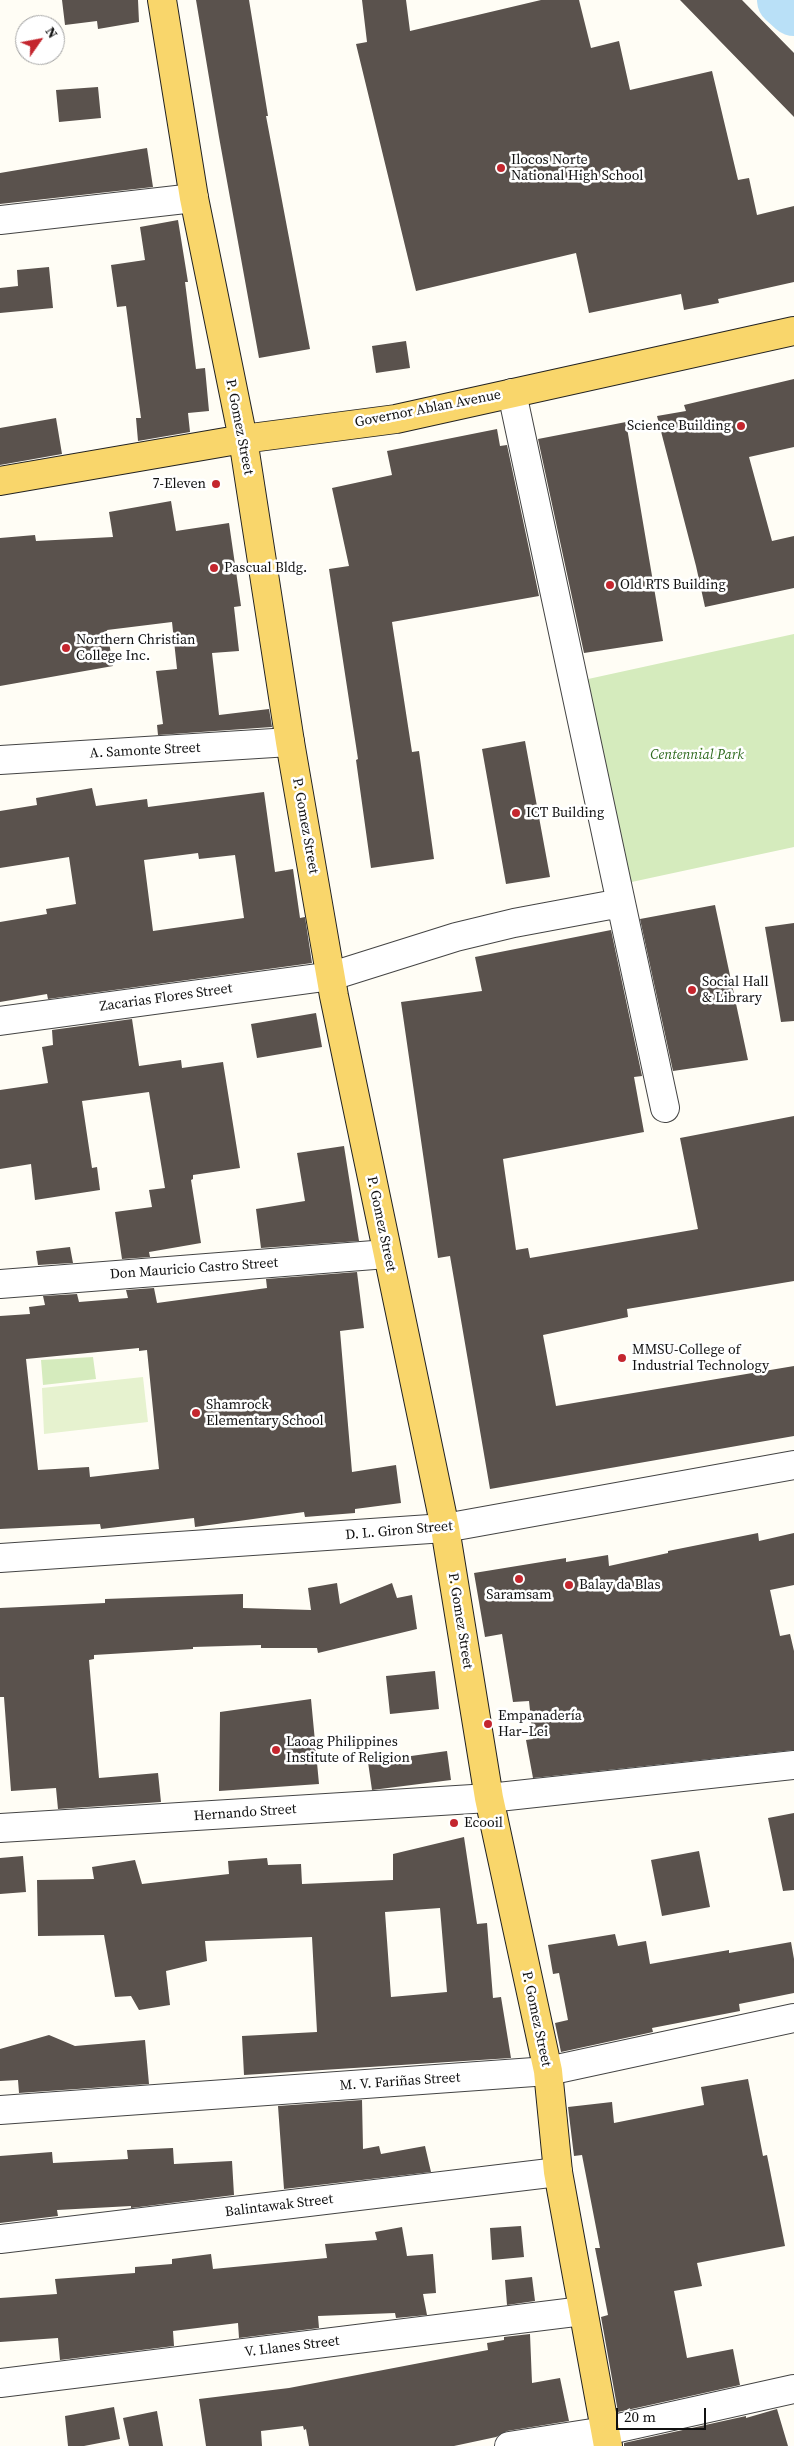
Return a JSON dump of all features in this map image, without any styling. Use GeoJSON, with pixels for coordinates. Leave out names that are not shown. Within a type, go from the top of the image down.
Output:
{"type":"FeatureCollection","features":[{"type":"Feature","properties":{"kind":"main road","name":"P. Gomez Street"},"geometry":{"type":"LineString","coordinates":[[162,0],[194,198],[243,439],[290,742],[332,976],[387,1254],[445,1528],[489,1798],[548,2071],[558,2172],[606,2438]]}},
{"type":"Feature","properties":{"kind":"main road","name":"Governor Ablan Avenue"},"geometry":{"type":"LineString","coordinates":[[0,481],[243,439],[396,418],[794,331]]}},
{"type":"Feature","properties":{"kind":"street"},"geometry":{"type":"LineString","coordinates":[[0,220],[194,198]]}},
{"type":"Feature","properties":{"kind":"street"},"geometry":{"type":"LineString","coordinates":[[512,393],[665,1108]]}},
{"type":"Feature","properties":{"kind":"street","name":"A. Samonte Street"},"geometry":{"type":"LineString","coordinates":[[0,760],[290,742]]}},
{"type":"Feature","properties":{"kind":"street","name":"Zacarias Flores Street"},"geometry":{"type":"LineString","coordinates":[[0,1021],[332,976],[456,938],[514,923],[621,903]]}},
{"type":"Feature","properties":{"kind":"street","name":"Don Mauricio Castro Street"},"geometry":{"type":"LineString","coordinates":[[0,1284],[387,1254]]}},
{"type":"Feature","properties":{"kind":"street","name":"D. L. Giron Street"},"geometry":{"type":"LineString","coordinates":[[0,1558],[445,1528],[794,1465]]}},
{"type":"Feature","properties":{"kind":"street","name":"Hernando Street"},"geometry":{"type":"LineString","coordinates":[[0,1828],[489,1798],[794,1765]]}},
{"type":"Feature","properties":{"kind":"street","name":"M. V. Fariñas Street"},"geometry":{"type":"LineString","coordinates":[[0,2110],[548,2071],[794,2018]]}},
{"type":"Feature","properties":{"kind":"street","name":"Balintawak Street"},"geometry":{"type":"LineString","coordinates":[[0,2239],[558,2172]]}},
{"type":"Feature","properties":{"kind":"street","name":"V. Llanes Street"},"geometry":{"type":"LineString","coordinates":[[0,2383],[583,2310]]}},
{"type":"Feature","properties":{"kind":"street"},"geometry":{"type":"LineString","coordinates":[[509,2446],[606,2438],[794,2389]]}},
{"type":"Feature","properties":{"kind":"green space","name":"Centennial Park"},"geometry":{"type":"Polygon","coordinates":[[[794,634],[794,847],[627,883],[579,681],[794,634]]]}},
{"type":"Feature","properties":{"kind":"green space"},"geometry":{"type":"Polygon","coordinates":[[[93,1357],[96,1379],[43,1385],[41,1360],[93,1357]]]}},
{"type":"Feature","properties":{"kind":"green space"},"geometry":{"type":"Polygon","coordinates":[[[143,1377],[148,1422],[44,1434],[42,1388],[143,1377]]]}},
{"type":"Feature","properties":{"kind":"building"},"geometry":{"type":"Polygon","coordinates":[[[62,0],[138,0],[139,22],[98,29],[97,21],[65,25],[62,0]]]}},
{"type":"Feature","properties":{"kind":"building"},"geometry":{"type":"Polygon","coordinates":[[[196,0],[249,0],[268,116],[266,116],[310,349],[259,358],[196,0]]]}},
{"type":"Feature","properties":{"kind":"building"},"geometry":{"type":"Polygon","coordinates":[[[362,0],[406,0],[410,31],[541,0],[579,0],[591,48],[619,41],[630,90],[712,71],[738,180],[749,178],[757,215],[794,206],[794,282],[718,299],[719,303],[684,310],[681,294],[589,313],[576,253],[416,291],[356,44],[367,42],[362,0]]]}},
{"type":"Feature","properties":{"kind":"building"},"geometry":{"type":"Polygon","coordinates":[[[680,0],[742,0],[794,53],[794,117],[680,0]]]}},
{"type":"Feature","properties":{"kind":"building"},"geometry":{"type":"Polygon","coordinates":[[[98,87],[101,118],[59,122],[56,90],[98,87]]]}},
{"type":"Feature","properties":{"kind":"building"},"geometry":{"type":"Polygon","coordinates":[[[147,148],[153,187],[0,204],[0,173],[147,148]]]}},
{"type":"Feature","properties":{"kind":"building"},"geometry":{"type":"Polygon","coordinates":[[[178,220],[188,282],[185,282],[196,369],[205,368],[209,411],[188,413],[190,432],[138,441],[136,418],[141,418],[126,306],[117,307],[111,265],[145,260],[140,227],[178,220]]]}},
{"type":"Feature","properties":{"kind":"building"},"geometry":{"type":"Polygon","coordinates":[[[49,267],[53,308],[0,313],[0,288],[18,286],[17,270],[49,267]]]}},
{"type":"Feature","properties":{"kind":"building"},"geometry":{"type":"Polygon","coordinates":[[[406,341],[410,368],[376,373],[372,346],[406,341]]]}},
{"type":"Feature","properties":{"kind":"building"},"geometry":{"type":"Polygon","coordinates":[[[794,379],[794,447],[749,457],[772,541],[794,536],[794,588],[705,607],[657,416],[686,411],[684,405],[794,379]]]}},
{"type":"Feature","properties":{"kind":"building"},"geometry":{"type":"Polygon","coordinates":[[[56,418],[62,454],[0,465],[0,428],[56,418]]]}},
{"type":"Feature","properties":{"kind":"building"},"geometry":{"type":"Polygon","coordinates":[[[626,422],[663,641],[584,653],[538,439],[626,422]]]}},
{"type":"Feature","properties":{"kind":"building"},"geometry":{"type":"Polygon","coordinates":[[[497,429],[500,446],[507,445],[539,596],[392,622],[412,752],[419,751],[434,859],[371,868],[356,760],[358,759],[329,569],[349,566],[332,488],[392,475],[387,451],[497,429]]]}},
{"type":"Feature","properties":{"kind":"building"},"geometry":{"type":"Polygon","coordinates":[[[171,501],[176,531],[229,523],[241,606],[234,607],[239,651],[212,653],[219,715],[269,709],[272,727],[158,735],[157,725],[163,724],[156,671],[177,669],[172,622],[107,630],[113,666],[0,686],[0,538],[35,535],[36,541],[113,537],[109,512],[171,501]]]}},
{"type":"Feature","properties":{"kind":"building","name":"ICT Building"},"geometry":{"type":"Polygon","coordinates":[[[525,741],[550,877],[506,884],[482,749],[525,741]]]}},
{"type":"Feature","properties":{"kind":"building"},"geometry":{"type":"Polygon","coordinates":[[[92,788],[96,806],[147,799],[148,807],[264,792],[275,872],[293,869],[300,918],[305,917],[312,963],[48,999],[47,994],[0,1002],[0,922],[47,914],[46,909],[76,904],[69,857],[0,868],[0,811],[37,805],[36,798],[92,788]],[[198,853],[144,860],[153,931],[244,918],[235,855],[199,859],[198,853]]]}},
{"type":"Feature","properties":{"kind":"building","name":"Social Hall & Library"},"geometry":{"type":"Polygon","coordinates":[[[715,905],[748,1060],[673,1071],[640,919],[715,905]]]}},
{"type":"Feature","properties":{"kind":"building"},"geometry":{"type":"Polygon","coordinates":[[[794,923],[794,1021],[781,1022],[765,927],[794,923]]]}},
{"type":"Feature","properties":{"kind":"building"},"geometry":{"type":"Polygon","coordinates":[[[611,930],[642,1076],[634,1077],[644,1132],[503,1159],[516,1250],[528,1248],[530,1258],[698,1229],[680,1138],[794,1116],[794,1281],[627,1309],[628,1317],[543,1335],[556,1406],[794,1366],[794,1436],[490,1489],[450,1256],[438,1258],[401,1002],[482,991],[475,957],[611,930]]]}},
{"type":"Feature","properties":{"kind":"building"},"geometry":{"type":"Polygon","coordinates":[[[316,1013],[322,1047],[257,1058],[251,1024],[316,1013]]]}},
{"type":"Feature","properties":{"kind":"building"},"geometry":{"type":"Polygon","coordinates":[[[132,1019],[139,1066],[181,1060],[182,1068],[223,1062],[240,1168],[193,1175],[191,1180],[201,1243],[149,1252],[150,1257],[122,1259],[115,1212],[152,1207],[149,1190],[165,1188],[149,1092],[82,1101],[92,1168],[97,1167],[100,1190],[35,1200],[31,1164],[0,1169],[0,1090],[48,1083],[42,1047],[53,1045],[52,1030],[132,1019]]]}},
{"type":"Feature","properties":{"kind":"building"},"geometry":{"type":"Polygon","coordinates":[[[344,1146],[359,1241],[261,1248],[256,1209],[305,1201],[297,1153],[344,1146]]]}},
{"type":"Feature","properties":{"kind":"building"},"geometry":{"type":"Polygon","coordinates":[[[70,1247],[73,1263],[38,1265],[36,1251],[70,1247]]]}},
{"type":"Feature","properties":{"kind":"building","name":"Shamrock Elementary School"},"geometry":{"type":"Polygon","coordinates":[[[357,1272],[364,1328],[340,1331],[352,1472],[396,1465],[401,1503],[355,1509],[355,1513],[305,1517],[304,1512],[195,1527],[194,1518],[101,1529],[100,1524],[0,1529],[0,1316],[30,1314],[29,1307],[45,1305],[43,1296],[77,1294],[79,1302],[128,1298],[126,1290],[154,1288],[157,1303],[267,1288],[266,1279],[357,1272]],[[139,1348],[26,1359],[38,1470],[89,1467],[90,1477],[159,1469],[147,1350],[139,1351],[139,1348]]]}},
{"type":"Feature","properties":{"kind":"building"},"geometry":{"type":"Polygon","coordinates":[[[758,1533],[759,1541],[794,1533],[794,1585],[770,1590],[780,1636],[790,1634],[794,1651],[794,1750],[533,1778],[526,1740],[533,1739],[529,1701],[513,1702],[502,1634],[485,1637],[474,1573],[566,1558],[566,1562],[608,1555],[609,1566],[668,1553],[668,1551],[758,1533]]]}},
{"type":"Feature","properties":{"kind":"building"},"geometry":{"type":"Polygon","coordinates":[[[337,1583],[340,1604],[392,1583],[397,1598],[412,1595],[417,1629],[318,1653],[317,1648],[261,1648],[261,1645],[193,1647],[193,1649],[94,1655],[94,1659],[89,1660],[99,1778],[158,1773],[161,1802],[58,1809],[56,1788],[11,1791],[4,1697],[0,1697],[0,1608],[105,1603],[105,1599],[243,1594],[243,1608],[311,1610],[308,1588],[337,1583]]]}},
{"type":"Feature","properties":{"kind":"building"},"geometry":{"type":"Polygon","coordinates":[[[435,1671],[439,1709],[390,1714],[386,1676],[435,1671]]]}},
{"type":"Feature","properties":{"kind":"building"},"geometry":{"type":"Polygon","coordinates":[[[311,1699],[319,1784],[219,1791],[220,1712],[311,1699]]]}},
{"type":"Feature","properties":{"kind":"building"},"geometry":{"type":"Polygon","coordinates":[[[447,1751],[451,1780],[372,1790],[368,1762],[447,1751]]]}},
{"type":"Feature","properties":{"kind":"building"},"geometry":{"type":"Polygon","coordinates":[[[794,1813],[794,1890],[783,1891],[768,1818],[794,1813]]]}},
{"type":"Feature","properties":{"kind":"building"},"geometry":{"type":"Polygon","coordinates":[[[464,1837],[477,1924],[487,1923],[493,1998],[501,1997],[511,2058],[244,2075],[242,2036],[317,2032],[312,1937],[205,1941],[207,1961],[166,1971],[170,2005],[139,2010],[131,1996],[115,1997],[104,1935],[38,1936],[37,1880],[94,1879],[92,1867],[135,1860],[142,1884],[229,1874],[228,1861],[267,1858],[268,1865],[301,1864],[302,1884],[393,1880],[393,1854],[464,1837]],[[440,1908],[385,1912],[391,1997],[447,1992],[440,1908]]]}},
{"type":"Feature","properties":{"kind":"building"},"geometry":{"type":"Polygon","coordinates":[[[699,1851],[710,1907],[662,1916],[651,1860],[699,1851]]]}},
{"type":"Feature","properties":{"kind":"building"},"geometry":{"type":"Polygon","coordinates":[[[23,1856],[26,1892],[0,1894],[0,1858],[23,1856]]]}},
{"type":"Feature","properties":{"kind":"building"},"geometry":{"type":"Polygon","coordinates":[[[615,1934],[618,1946],[646,1941],[650,1964],[729,1950],[729,1953],[791,1942],[794,1959],[794,1993],[739,2004],[740,2011],[652,2028],[653,2032],[561,2052],[555,2023],[568,2020],[559,1973],[553,1974],[548,1945],[615,1934]]]}},
{"type":"Feature","properties":{"kind":"building"},"geometry":{"type":"Polygon","coordinates":[[[49,2035],[75,2046],[145,2040],[149,2084],[19,2093],[18,2080],[0,2081],[0,2049],[49,2035]]]}},
{"type":"Feature","properties":{"kind":"building"},"geometry":{"type":"Polygon","coordinates":[[[748,2079],[763,2156],[767,2155],[785,2246],[697,2263],[702,2286],[674,2291],[687,2358],[733,2349],[740,2385],[618,2412],[601,2317],[608,2315],[595,2248],[600,2248],[582,2155],[574,2156],[568,2107],[612,2102],[614,2123],[704,2105],[701,2087],[748,2079]]]}},
{"type":"Feature","properties":{"kind":"building"},"geometry":{"type":"Polygon","coordinates":[[[362,2100],[363,2149],[379,2146],[381,2154],[425,2146],[431,2172],[284,2189],[278,2106],[362,2100]]]}},
{"type":"Feature","properties":{"kind":"building"},"geometry":{"type":"Polygon","coordinates":[[[173,2148],[174,2164],[232,2161],[234,2195],[131,2208],[131,2206],[57,2210],[58,2216],[0,2223],[0,2156],[52,2152],[53,2163],[128,2159],[127,2150],[173,2148]]]}},
{"type":"Feature","properties":{"kind":"building"},"geometry":{"type":"Polygon","coordinates":[[[521,2226],[524,2257],[492,2260],[490,2228],[521,2226]]]}},
{"type":"Feature","properties":{"kind":"building"},"geometry":{"type":"Polygon","coordinates":[[[402,2227],[407,2256],[433,2254],[436,2293],[423,2294],[427,2315],[396,2318],[395,2313],[318,2316],[319,2328],[239,2338],[238,2323],[173,2331],[174,2346],[60,2360],[58,2338],[0,2342],[0,2298],[57,2294],[55,2279],[135,2273],[135,2267],[172,2264],[172,2259],[211,2254],[213,2269],[327,2258],[325,2244],[377,2240],[375,2232],[402,2227]]]}},
{"type":"Feature","properties":{"kind":"building"},"geometry":{"type":"Polygon","coordinates":[[[532,2277],[535,2301],[507,2305],[505,2280],[532,2277]]]}},
{"type":"Feature","properties":{"kind":"building"},"geometry":{"type":"Polygon","coordinates":[[[530,2334],[532,2383],[560,2378],[569,2421],[507,2431],[496,2437],[454,2446],[309,2446],[306,2429],[304,2430],[303,2426],[261,2431],[262,2446],[206,2446],[199,2399],[289,2388],[488,2350],[487,2343],[504,2340],[504,2337],[530,2334]]]}},
{"type":"Feature","properties":{"kind":"building"},"geometry":{"type":"Polygon","coordinates":[[[114,2407],[120,2439],[84,2446],[68,2446],[65,2416],[114,2407]]]}},
{"type":"Feature","properties":{"kind":"building"},"geometry":{"type":"Polygon","coordinates":[[[777,2409],[788,2446],[624,2446],[624,2443],[746,2416],[746,2418],[777,2409]]]}},
{"type":"Feature","properties":{"kind":"building"},"geometry":{"type":"Polygon","coordinates":[[[157,2411],[163,2446],[129,2446],[123,2418],[157,2411]]]}},
{"type":"Feature","properties":{"kind":"waterway"},"geometry":{"type":"LineString","coordinates":[[784,0],[794,9]]}},
{"type":"Feature","properties":{"kind":"place","name":"Ilocos Norte National High School"},"geometry":{"type":"Point","coordinates":[501,168]}},
{"type":"Feature","properties":{"kind":"place","name":"Science Building"},"geometry":{"type":"Point","coordinates":[741,426]}},
{"type":"Feature","properties":{"kind":"place","name":"7-Eleven"},"geometry":{"type":"Point","coordinates":[216,484]}},
{"type":"Feature","properties":{"kind":"place","name":"Pascual Bldg."},"geometry":{"type":"Point","coordinates":[214,568]}},
{"type":"Feature","properties":{"kind":"place","name":"Old RTS Building"},"geometry":{"type":"Point","coordinates":[610,585]}},
{"type":"Feature","properties":{"kind":"place","name":"Northern Christian College Inc."},"geometry":{"type":"Point","coordinates":[66,648]}},
{"type":"Feature","properties":{"kind":"place","name":"ICT Building"},"geometry":{"type":"Point","coordinates":[516,813]}},
{"type":"Feature","properties":{"kind":"place","name":"Social Hall & Library"},"geometry":{"type":"Point","coordinates":[692,990]}},
{"type":"Feature","properties":{"kind":"place","name":"MMSU-College of Industrial Technology"},"geometry":{"type":"Point","coordinates":[622,1358]}},
{"type":"Feature","properties":{"kind":"place","name":"Shamrock Elementary School"},"geometry":{"type":"Point","coordinates":[196,1413]}},
{"type":"Feature","properties":{"kind":"place","name":"Saramsam"},"geometry":{"type":"Point","coordinates":[519,1579]}},
{"type":"Feature","properties":{"kind":"place","name":"Balay da Blas"},"geometry":{"type":"Point","coordinates":[569,1585]}},
{"type":"Feature","properties":{"kind":"place","name":"Empanadería Har–Lei"},"geometry":{"type":"Point","coordinates":[488,1724]}},
{"type":"Feature","properties":{"kind":"place","name":"Laoag Philippines Institute of Religion"},"geometry":{"type":"Point","coordinates":[276,1750]}},
{"type":"Feature","properties":{"kind":"place","name":"Ecooil"},"geometry":{"type":"Point","coordinates":[454,1823]}}]}
